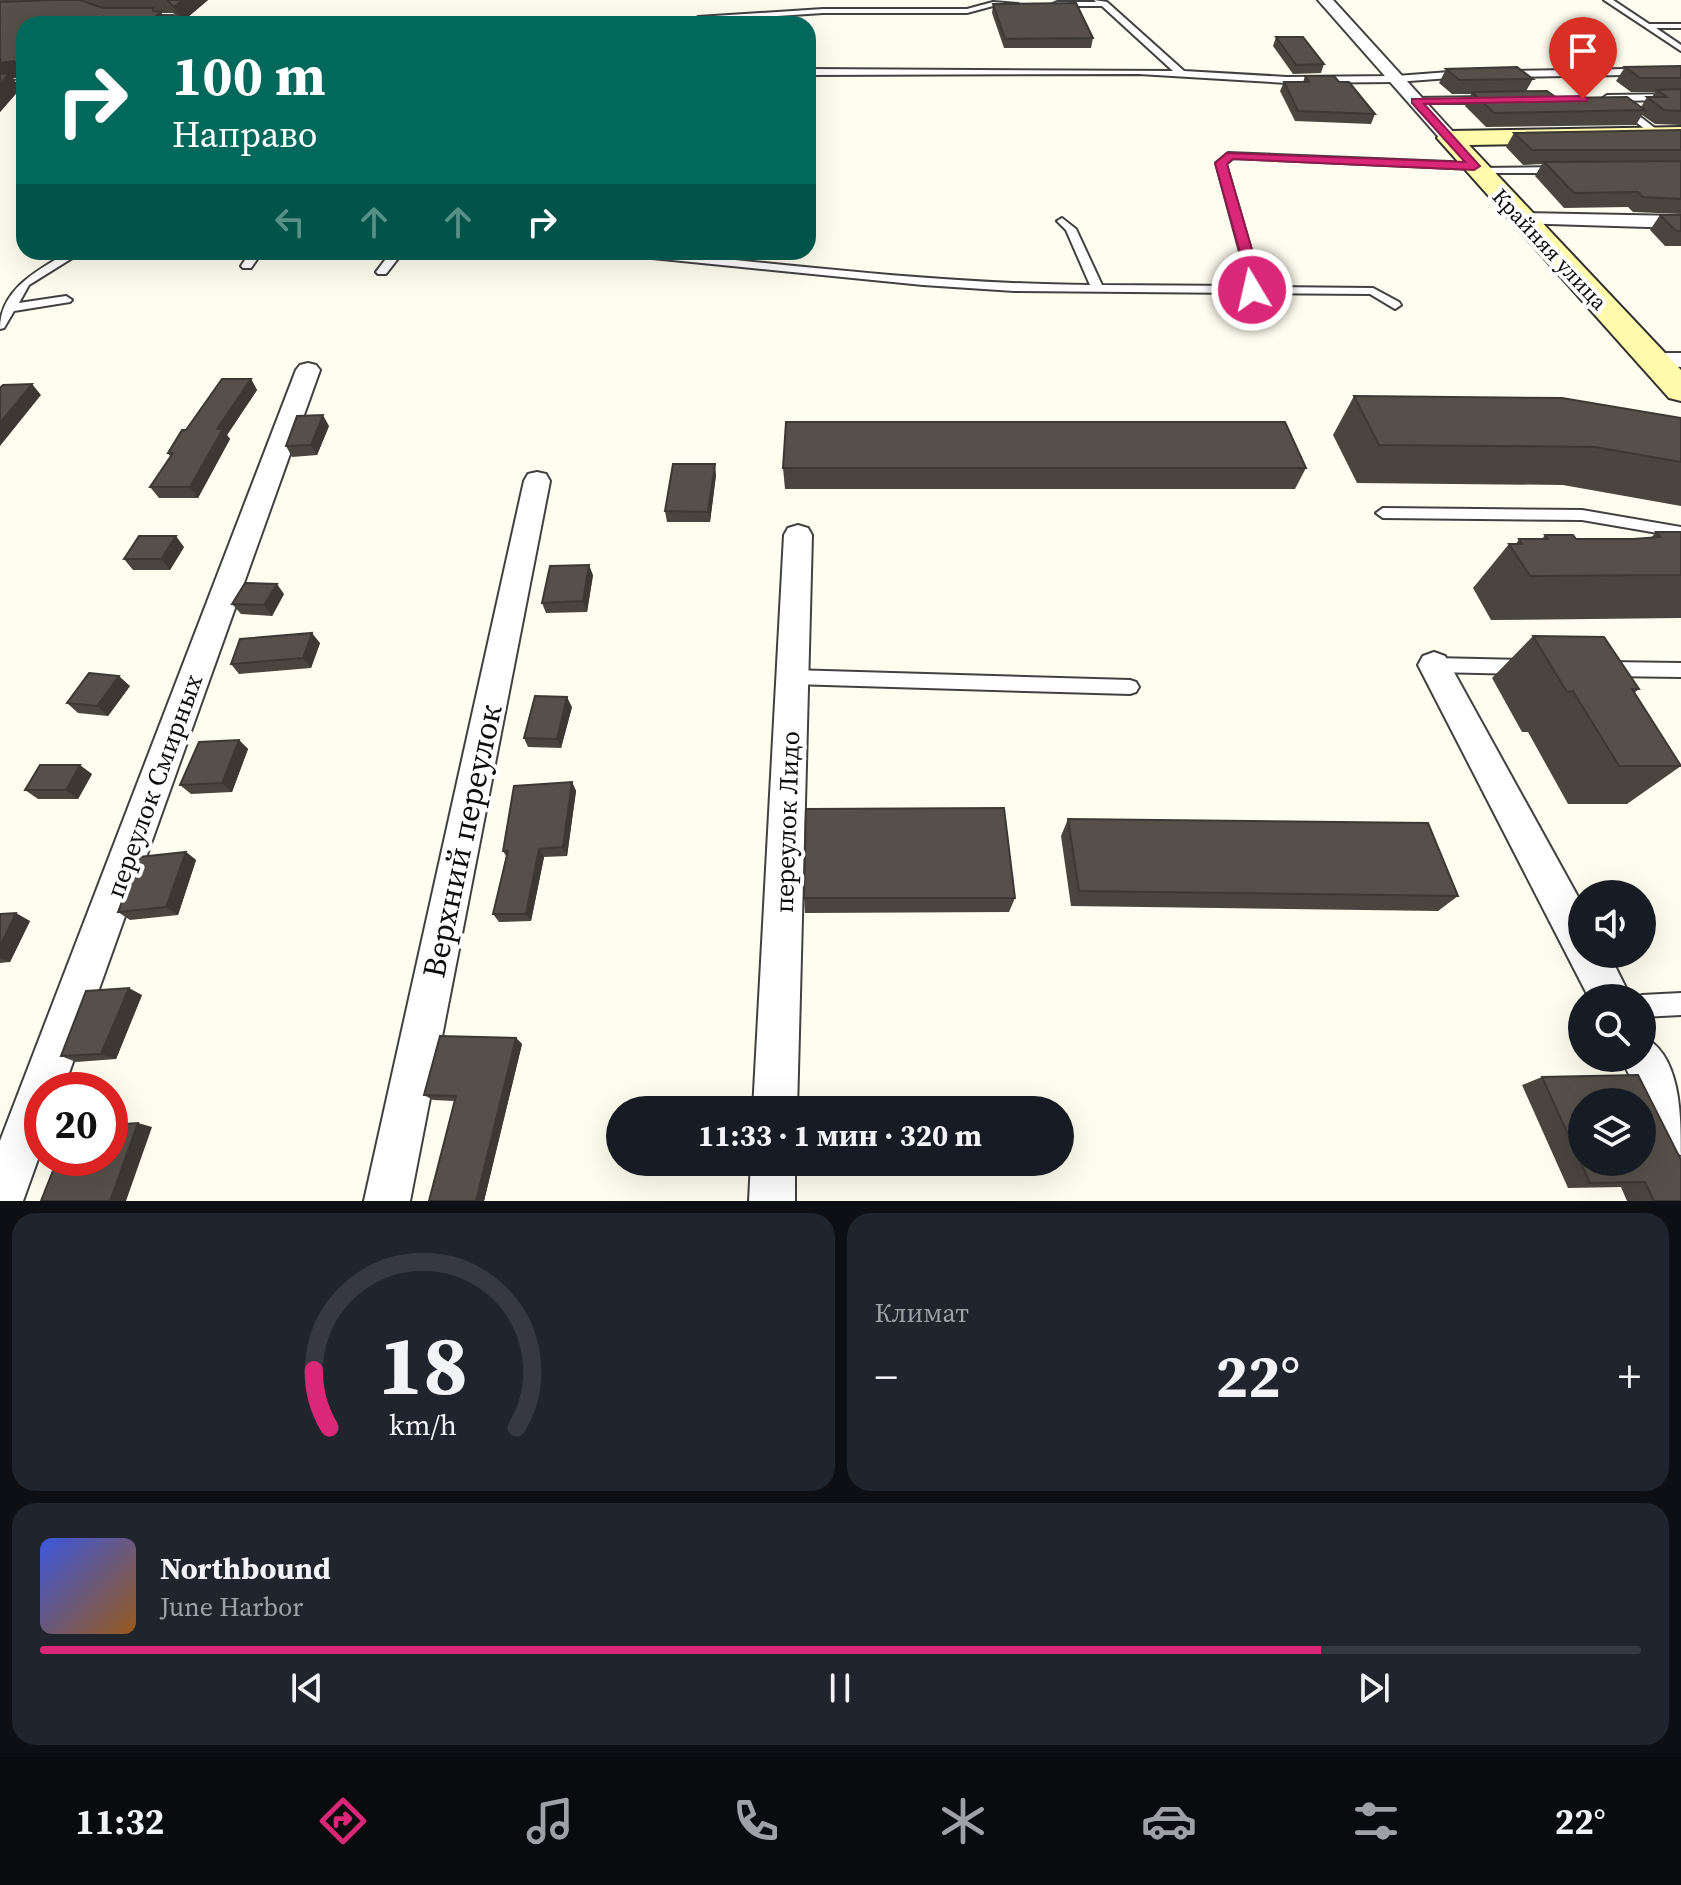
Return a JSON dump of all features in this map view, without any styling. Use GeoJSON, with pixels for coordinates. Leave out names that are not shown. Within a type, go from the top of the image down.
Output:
{"type":"FeatureCollection","features":[{"type":"Feature","properties":{"kind":"street","name":"Крайняя улица"},"geometry":{"type":"LineString","coordinates":[[1325,0],[1523,219],[1667,360],[1681,390]]}},
{"type":"Feature","properties":{"kind":"street"},"geometry":{"type":"LineString","coordinates":[[1449,138],[1669,134]]}},
{"type":"Feature","properties":{"kind":"street"},"geometry":{"type":"LineString","coordinates":[[1523,219],[1681,222]]}},
{"type":"Feature","properties":{"kind":"street","name":"переулок Смирных"},"geometry":{"type":"LineString","coordinates":[[0,1201],[308,370]]}},
{"type":"Feature","properties":{"kind":"street","name":"Верхний переулок"},"geometry":{"type":"LineString","coordinates":[[387,1201],[537,481]]}},
{"type":"Feature","properties":{"kind":"street","name":"переулок Лидо"},"geometry":{"type":"LineString","coordinates":[[776,1096],[798,535]]}},
{"type":"Feature","properties":{"kind":"street"},"geometry":{"type":"LineString","coordinates":[[1434,665],[1568,917]]}},
{"type":"Feature","properties":{"kind":"street"},"geometry":{"type":"LineString","coordinates":[[1650,1072],[1681,1133]]}},
{"type":"Feature","properties":{"kind":"street"},"geometry":{"type":"LineString","coordinates":[[772,1201],[773,1176]]}},
{"type":"Feature","properties":{"kind":"lane"},"geometry":{"type":"LineString","coordinates":[[823,11],[829,0]]}},
{"type":"Feature","properties":{"kind":"lane"},"geometry":{"type":"LineString","coordinates":[[1608,0],[1681,49]]}},
{"type":"Feature","properties":{"kind":"lane"},"geometry":{"type":"LineString","coordinates":[[1041,4],[1101,2],[1182,74]]}},
{"type":"Feature","properties":{"kind":"lane"},"geometry":{"type":"LineString","coordinates":[[745,16],[823,11],[967,11],[993,4],[1025,4]]}},
{"type":"Feature","properties":{"kind":"lane"},"geometry":{"type":"LineString","coordinates":[[1647,26],[1681,26]]}},
{"type":"Feature","properties":{"kind":"lane"},"geometry":{"type":"LineString","coordinates":[[1488,74],[1681,71]]}},
{"type":"Feature","properties":{"kind":"lane"},"geometry":{"type":"LineString","coordinates":[[816,72],[1182,74],[1287,80],[1396,79],[1472,74]]}},
{"type":"Feature","properties":{"kind":"lane"},"geometry":{"type":"LineString","coordinates":[[1596,98],[1681,97]]}},
{"type":"Feature","properties":{"kind":"lane"},"geometry":{"type":"LineString","coordinates":[[1611,98],[1669,134]]}},
{"type":"Feature","properties":{"kind":"lane"},"geometry":{"type":"LineString","coordinates":[[1415,101],[1506,100]]}},
{"type":"Feature","properties":{"kind":"lane"},"geometry":{"type":"LineString","coordinates":[[1252,290],[1252,274],[1221,163],[1231,155],[1569,170]]}},
{"type":"Feature","properties":{"kind":"lane"},"geometry":{"type":"LineString","coordinates":[[1062,221],[1071,229],[1097,287]]}},
{"type":"Feature","properties":{"kind":"lane"},"geometry":{"type":"LineString","coordinates":[[0,325],[25,283],[63,260]]}},
{"type":"Feature","properties":{"kind":"lane"},"geometry":{"type":"LineString","coordinates":[[247,266],[251,260]]}},
{"type":"Feature","properties":{"kind":"lane"},"geometry":{"type":"LineString","coordinates":[[382,272],[391,260]]}},
{"type":"Feature","properties":{"kind":"lane"},"geometry":{"type":"LineString","coordinates":[[702,260],[1014,288],[1373,291],[1395,305]]}},
{"type":"Feature","properties":{"kind":"lane"},"geometry":{"type":"LineString","coordinates":[[9,308],[66,300]]}},
{"type":"Feature","properties":{"kind":"lane"},"geometry":{"type":"LineString","coordinates":[[1383,513],[1582,515],[1681,532]]}},
{"type":"Feature","properties":{"kind":"lane"},"geometry":{"type":"LineString","coordinates":[[1434,665],[1541,667]]}},
{"type":"Feature","properties":{"kind":"lane"},"geometry":{"type":"LineString","coordinates":[[1587,668],[1680,671]]}},
{"type":"Feature","properties":{"kind":"lane"},"geometry":{"type":"LineString","coordinates":[[792,677],[1130,687]]}},
{"type":"Feature","properties":{"kind":"lane"},"geometry":{"type":"LineString","coordinates":[[1656,1005],[1681,1004]]}},
{"type":"Feature","properties":{"kind":"building"},"geometry":{"type":"Polygon","coordinates":[[[80,0],[103,8],[153,8],[153,11],[161,12],[156,16],[16,16],[16,64],[14,61],[0,63],[0,2],[80,0]]]}},
{"type":"Feature","properties":{"kind":"building"},"geometry":{"type":"Polygon","coordinates":[[[167,0],[183,0],[174,7],[167,0]]]}},
{"type":"Feature","properties":{"kind":"building"},"geometry":{"type":"Polygon","coordinates":[[[1076,3],[1093,38],[1005,39],[993,4],[1076,3]]]}},
{"type":"Feature","properties":{"kind":"building"},"geometry":{"type":"Polygon","coordinates":[[[1276,37],[1303,37],[1324,64],[1296,65],[1276,37]]]}},
{"type":"Feature","properties":{"kind":"building"},"geometry":{"type":"Polygon","coordinates":[[[1681,66],[1681,78],[1640,78],[1625,67],[1681,66]]]}},
{"type":"Feature","properties":{"kind":"building"},"geometry":{"type":"Polygon","coordinates":[[[1517,67],[1533,79],[1459,80],[1446,69],[1517,67]]]}},
{"type":"Feature","properties":{"kind":"building"},"geometry":{"type":"Polygon","coordinates":[[[10,73],[0,84],[0,74],[10,73]]]}},
{"type":"Feature","properties":{"kind":"building"},"geometry":{"type":"Polygon","coordinates":[[[1305,76],[1334,76],[1339,82],[1349,82],[1375,114],[1298,111],[1284,82],[1309,82],[1305,76]]]}},
{"type":"Feature","properties":{"kind":"building"},"geometry":{"type":"Polygon","coordinates":[[[1681,89],[1681,111],[1664,110],[1647,97],[1667,97],[1657,90],[1681,89]]]}},
{"type":"Feature","properties":{"kind":"building"},"geometry":{"type":"Polygon","coordinates":[[[1547,91],[1557,98],[1627,97],[1645,110],[1494,113],[1472,92],[1547,91]]]}},
{"type":"Feature","properties":{"kind":"building"},"geometry":{"type":"Polygon","coordinates":[[[1681,130],[1681,150],[1532,150],[1514,133],[1681,130]]]}},
{"type":"Feature","properties":{"kind":"building"},"geometry":{"type":"Polygon","coordinates":[[[1681,161],[1681,199],[1643,197],[1638,192],[1574,193],[1544,162],[1681,161]]]}},
{"type":"Feature","properties":{"kind":"building"},"geometry":{"type":"Polygon","coordinates":[[[1660,215],[1681,215],[1681,231],[1676,231],[1660,215]]]}},
{"type":"Feature","properties":{"kind":"building"},"geometry":{"type":"Polygon","coordinates":[[[222,379],[251,379],[217,429],[223,429],[190,487],[150,487],[173,453],[168,453],[182,430],[186,430],[222,379]]]}},
{"type":"Feature","properties":{"kind":"building"},"geometry":{"type":"Polygon","coordinates":[[[32,384],[0,423],[0,388],[3,385],[32,384]]]}},
{"type":"Feature","properties":{"kind":"building"},"geometry":{"type":"Polygon","coordinates":[[[1354,396],[1562,398],[1681,418],[1681,462],[1595,447],[1379,445],[1354,396]]]}},
{"type":"Feature","properties":{"kind":"building"},"geometry":{"type":"Polygon","coordinates":[[[323,415],[311,445],[286,446],[297,416],[323,415]]]}},
{"type":"Feature","properties":{"kind":"building"},"geometry":{"type":"Polygon","coordinates":[[[786,422],[1285,422],[1306,468],[783,468],[786,422]]]}},
{"type":"Feature","properties":{"kind":"building"},"geometry":{"type":"Polygon","coordinates":[[[673,464],[715,464],[708,512],[665,511],[673,464]]]}},
{"type":"Feature","properties":{"kind":"building"},"geometry":{"type":"Polygon","coordinates":[[[1656,532],[1681,532],[1681,575],[1530,576],[1509,544],[1522,544],[1519,539],[1548,539],[1545,535],[1573,535],[1576,539],[1660,537],[1656,532]]]}},
{"type":"Feature","properties":{"kind":"building"},"geometry":{"type":"Polygon","coordinates":[[[139,536],[176,536],[161,559],[124,559],[139,536]]]}},
{"type":"Feature","properties":{"kind":"building"},"geometry":{"type":"Polygon","coordinates":[[[589,565],[583,601],[542,603],[550,566],[589,565]]]}},
{"type":"Feature","properties":{"kind":"building"},"geometry":{"type":"Polygon","coordinates":[[[245,583],[277,584],[264,605],[232,604],[245,583]]]}},
{"type":"Feature","properties":{"kind":"building"},"geometry":{"type":"Polygon","coordinates":[[[312,633],[303,658],[231,664],[240,639],[312,633]]]}},
{"type":"Feature","properties":{"kind":"building"},"geometry":{"type":"Polygon","coordinates":[[[1533,636],[1604,637],[1639,689],[1632,689],[1681,766],[1619,766],[1573,691],[1567,692],[1533,636]]]}},
{"type":"Feature","properties":{"kind":"building"},"geometry":{"type":"Polygon","coordinates":[[[89,673],[119,676],[97,706],[67,703],[89,673]]]}},
{"type":"Feature","properties":{"kind":"building"},"geometry":{"type":"Polygon","coordinates":[[[535,696],[567,697],[557,739],[524,738],[535,696]]]}},
{"type":"Feature","properties":{"kind":"building"},"geometry":{"type":"Polygon","coordinates":[[[239,740],[222,783],[180,785],[199,742],[239,740]]]}},
{"type":"Feature","properties":{"kind":"building"},"geometry":{"type":"Polygon","coordinates":[[[40,765],[80,765],[66,790],[25,790],[40,765]]]}},
{"type":"Feature","properties":{"kind":"building"},"geometry":{"type":"Polygon","coordinates":[[[572,782],[563,847],[539,849],[526,914],[493,914],[508,851],[503,851],[514,786],[572,782]]]}},
{"type":"Feature","properties":{"kind":"building"},"geometry":{"type":"Polygon","coordinates":[[[1004,808],[1015,898],[804,898],[806,809],[1004,808]]]}},
{"type":"Feature","properties":{"kind":"building"},"geometry":{"type":"Polygon","coordinates":[[[1068,819],[1428,823],[1458,896],[1079,891],[1068,819]]]}},
{"type":"Feature","properties":{"kind":"building"},"geometry":{"type":"Polygon","coordinates":[[[186,852],[166,907],[118,912],[139,857],[186,852]]]}},
{"type":"Feature","properties":{"kind":"building"},"geometry":{"type":"Polygon","coordinates":[[[16,913],[0,946],[0,914],[16,913]]]}},
{"type":"Feature","properties":{"kind":"building"},"geometry":{"type":"Polygon","coordinates":[[[129,988],[101,1054],[61,1056],[86,991],[129,988]]]}},
{"type":"Feature","properties":{"kind":"building"},"geometry":{"type":"Polygon","coordinates":[[[440,1036],[516,1038],[476,1201],[429,1201],[456,1096],[424,1095],[440,1036]]]}},
{"type":"Feature","properties":{"kind":"building"},"geometry":{"type":"Polygon","coordinates":[[[1638,1075],[1645,1088],[1568,1088],[1568,1134],[1542,1077],[1638,1075]]]}},
{"type":"Feature","properties":{"kind":"building"},"geometry":{"type":"Polygon","coordinates":[[[1656,1111],[1681,1160],[1681,1201],[1654,1201],[1645,1182],[1590,1183],[1587,1176],[1656,1176],[1656,1111]]]}},
{"type":"Feature","properties":{"kind":"building"},"geometry":{"type":"Polygon","coordinates":[[[138,1123],[128,1151],[128,1124],[138,1123]]]}},
{"type":"Feature","properties":{"kind":"building"},"geometry":{"type":"Polygon","coordinates":[[[51,1176],[119,1176],[110,1201],[41,1201],[51,1176]]]}},
{"type":"Feature","properties":{"kind":"route"},"geometry":{"type":"LineString","coordinates":[[1252,290],[1252,274],[1221,163],[1231,155],[1474,166],[1415,101],[1583,99]]}}]}
